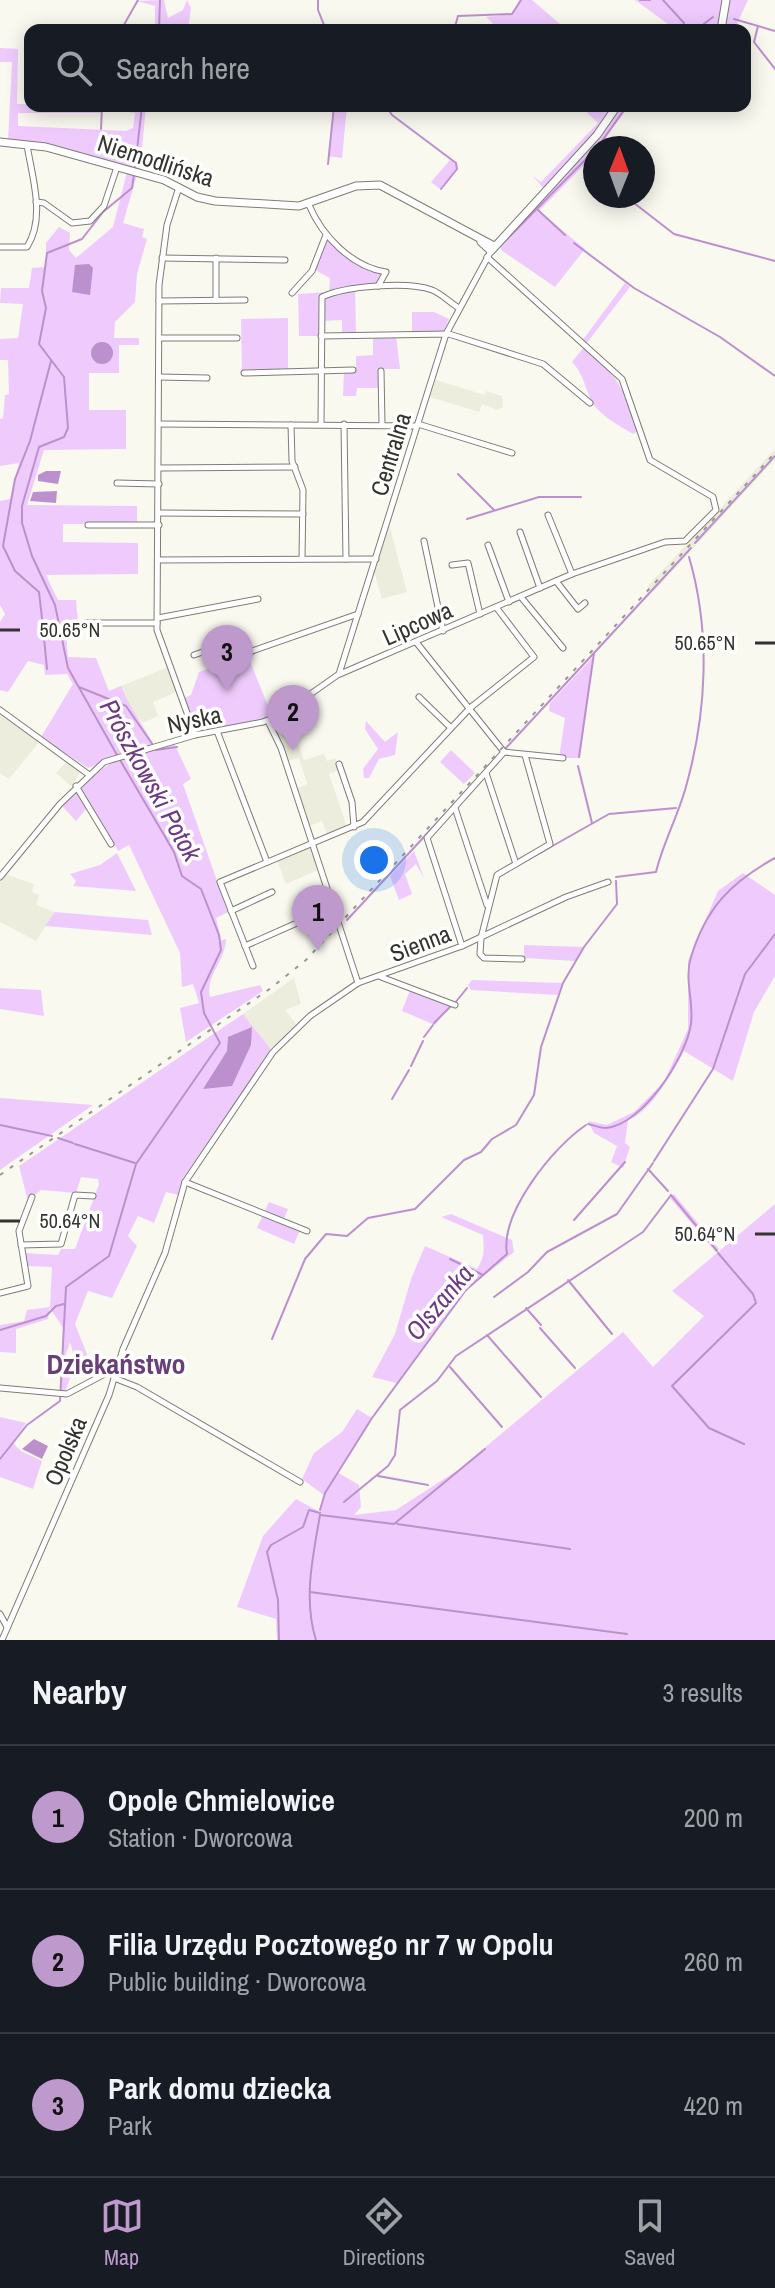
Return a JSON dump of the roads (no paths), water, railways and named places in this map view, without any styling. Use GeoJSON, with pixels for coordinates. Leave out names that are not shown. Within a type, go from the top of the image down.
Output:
{"type":"FeatureCollection","features":[{"type":"Feature","properties":{"kind":"main road"},"geometry":{"type":"LineString","coordinates":[[722,24],[726,0]]}},
{"type":"Feature","properties":{"kind":"main road"},"geometry":{"type":"LineString","coordinates":[[491,251],[597,135],[613,112]]}},
{"type":"Feature","properties":{"kind":"main road","name":"Niemodlińska"},"geometry":{"type":"LineString","coordinates":[[0,142],[27,144],[134,171],[215,201],[309,205],[356,186],[376,184],[394,190],[476,238],[491,251]]}},
{"type":"Feature","properties":{"kind":"street"},"geometry":{"type":"LineString","coordinates":[[0,247],[29,245],[35,232],[36,202],[27,144]]}},
{"type":"Feature","properties":{"kind":"street"},"geometry":{"type":"LineString","coordinates":[[36,202],[44,203],[72,223],[90,221],[104,206],[117,167]]}},
{"type":"Feature","properties":{"kind":"street"},"geometry":{"type":"LineString","coordinates":[[179,187],[170,213],[162,258],[159,301],[158,621],[159,637],[195,735]]}},
{"type":"Feature","properties":{"kind":"street"},"geometry":{"type":"LineString","coordinates":[[309,205],[326,234],[367,268],[386,272],[378,287]]}},
{"type":"Feature","properties":{"kind":"street"},"geometry":{"type":"LineString","coordinates":[[292,293],[312,271],[326,234]]}},
{"type":"Feature","properties":{"kind":"street","name":"Centralna"},"geometry":{"type":"LineString","coordinates":[[339,674],[446,334],[491,251]]}},
{"type":"Feature","properties":{"kind":"street","name":"Lipcowa"},"geometry":{"type":"LineString","coordinates":[[339,674],[572,574],[665,542],[685,541],[716,510],[716,501],[650,460],[627,388],[612,369],[491,251]]}},
{"type":"Feature","properties":{"kind":"street"},"geometry":{"type":"LineString","coordinates":[[162,258],[285,260]]}},
{"type":"Feature","properties":{"kind":"street"},"geometry":{"type":"LineString","coordinates":[[216,258],[216,300]]}},
{"type":"Feature","properties":{"kind":"street"},"geometry":{"type":"LineString","coordinates":[[321,424],[320,300],[342,290],[378,287],[432,290],[459,308]]}},
{"type":"Feature","properties":{"kind":"street"},"geometry":{"type":"LineString","coordinates":[[159,301],[245,300]]}},
{"type":"Feature","properties":{"kind":"street"},"geometry":{"type":"LineString","coordinates":[[321,336],[446,334],[543,364],[590,403]]}},
{"type":"Feature","properties":{"kind":"street"},"geometry":{"type":"LineString","coordinates":[[159,338],[237,338]]}},
{"type":"Feature","properties":{"kind":"street"},"geometry":{"type":"LineString","coordinates":[[244,373],[353,370]]}},
{"type":"Feature","properties":{"kind":"street"},"geometry":{"type":"LineString","coordinates":[[381,371],[382,424]]}},
{"type":"Feature","properties":{"kind":"street"},"geometry":{"type":"LineString","coordinates":[[159,377],[207,378]]}},
{"type":"Feature","properties":{"kind":"street"},"geometry":{"type":"LineString","coordinates":[[159,424],[418,425],[512,453]]}},
{"type":"Feature","properties":{"kind":"street"},"geometry":{"type":"LineString","coordinates":[[344,424],[346,559]]}},
{"type":"Feature","properties":{"kind":"street"},"geometry":{"type":"LineString","coordinates":[[291,425],[295,467],[303,490],[302,559]]}},
{"type":"Feature","properties":{"kind":"street"},"geometry":{"type":"LineString","coordinates":[[159,468],[295,467]]}},
{"type":"Feature","properties":{"kind":"street"},"geometry":{"type":"LineString","coordinates":[[117,483],[159,484]]}},
{"type":"Feature","properties":{"kind":"street"},"geometry":{"type":"LineString","coordinates":[[159,513],[303,514]]}},
{"type":"Feature","properties":{"kind":"street"},"geometry":{"type":"LineString","coordinates":[[548,515],[572,574]]}},
{"type":"Feature","properties":{"kind":"street"},"geometry":{"type":"LineString","coordinates":[[88,525],[159,525]]}},
{"type":"Feature","properties":{"kind":"street"},"geometry":{"type":"LineString","coordinates":[[520,532],[540,588]]}},
{"type":"Feature","properties":{"kind":"street"},"geometry":{"type":"LineString","coordinates":[[424,541],[443,631]]}},
{"type":"Feature","properties":{"kind":"street"},"geometry":{"type":"LineString","coordinates":[[488,545],[509,602]]}},
{"type":"Feature","properties":{"kind":"street"},"geometry":{"type":"LineString","coordinates":[[158,560],[376,559]]}},
{"type":"Feature","properties":{"kind":"street"},"geometry":{"type":"LineString","coordinates":[[452,565],[468,563],[480,614]]}},
{"type":"Feature","properties":{"kind":"street"},"geometry":{"type":"LineString","coordinates":[[556,581],[578,609],[585,603]]}},
{"type":"Feature","properties":{"kind":"street"},"geometry":{"type":"LineString","coordinates":[[521,597],[563,648]]}},
{"type":"Feature","properties":{"kind":"street"},"geometry":{"type":"LineString","coordinates":[[86,623],[158,621],[258,599]]}},
{"type":"Feature","properties":{"kind":"street"},"geometry":{"type":"LineString","coordinates":[[253,966],[220,882],[354,827],[371,815],[470,708],[534,657],[496,607]]}},
{"type":"Feature","properties":{"kind":"street"},"geometry":{"type":"LineString","coordinates":[[194,655],[222,645],[227,646],[233,656],[238,656],[359,613]]}},
{"type":"Feature","properties":{"kind":"street"},"geometry":{"type":"LineString","coordinates":[[416,642],[504,752],[563,758]]}},
{"type":"Feature","properties":{"kind":"street","name":"Nyska"},"geometry":{"type":"LineString","coordinates":[[0,877],[76,786],[88,774],[118,756],[195,735],[268,721],[339,674]]}},
{"type":"Feature","properties":{"kind":"street"},"geometry":{"type":"LineString","coordinates":[[419,697],[451,728]]}},
{"type":"Feature","properties":{"kind":"street"},"geometry":{"type":"LineString","coordinates":[[0,710],[88,774]]}},
{"type":"Feature","properties":{"kind":"street"},"geometry":{"type":"LineString","coordinates":[[268,721],[279,743],[358,983]]}},
{"type":"Feature","properties":{"kind":"street"},"geometry":{"type":"LineString","coordinates":[[217,731],[267,862]]}},
{"type":"Feature","properties":{"kind":"street"},"geometry":{"type":"LineString","coordinates":[[462,946],[427,838],[504,752]]}},
{"type":"Feature","properties":{"kind":"street"},"geometry":{"type":"LineString","coordinates":[[522,959],[484,958],[480,954],[497,875],[550,844],[525,755]]}},
{"type":"Feature","properties":{"kind":"street"},"geometry":{"type":"LineString","coordinates":[[339,764],[354,808],[354,827]]}},
{"type":"Feature","properties":{"kind":"street"},"geometry":{"type":"LineString","coordinates":[[486,772],[516,864]]}},
{"type":"Feature","properties":{"kind":"street"},"geometry":{"type":"LineString","coordinates":[[76,786],[111,844]]}},
{"type":"Feature","properties":{"kind":"street"},"geometry":{"type":"LineString","coordinates":[[455,807],[488,907]]}},
{"type":"Feature","properties":{"kind":"street","name":"Sienna"},"geometry":{"type":"LineString","coordinates":[[264,1065],[310,1016],[358,983],[462,946],[566,897],[608,882]]}},
{"type":"Feature","properties":{"kind":"street"},"geometry":{"type":"LineString","coordinates":[[231,911],[272,892]]}},
{"type":"Feature","properties":{"kind":"street"},"geometry":{"type":"LineString","coordinates":[[245,946],[333,907]]}},
{"type":"Feature","properties":{"kind":"street"},"geometry":{"type":"LineString","coordinates":[[380,977],[455,1005]]}},
{"type":"Feature","properties":{"kind":"street","name":"Opolska"},"geometry":{"type":"LineString","coordinates":[[2,1640],[165,1253],[185,1182],[264,1065]]}},
{"type":"Feature","properties":{"kind":"street"},"geometry":{"type":"LineString","coordinates":[[185,1182],[307,1231]]}},
{"type":"Feature","properties":{"kind":"street"},"geometry":{"type":"LineString","coordinates":[[21,1245],[61,1244],[75,1195],[93,1196]]}},
{"type":"Feature","properties":{"kind":"street"},"geometry":{"type":"LineString","coordinates":[[0,1293],[28,1286],[20,1227],[32,1197]]}},
{"type":"Feature","properties":{"kind":"street"},"geometry":{"type":"LineString","coordinates":[[0,1388],[62,1395],[78,1391],[116,1368]]}},
{"type":"Feature","properties":{"kind":"street"},"geometry":{"type":"LineString","coordinates":[[114,1378],[137,1387],[300,1482]]}},
{"type":"Feature","properties":{"kind":"street"},"geometry":{"type":"LineString","coordinates":[[0,1614],[7,1627]]}},
{"type":"Feature","properties":{"kind":"waterway"},"geometry":{"type":"LineString","coordinates":[[124,24],[138,0]]}},
{"type":"Feature","properties":{"kind":"waterway","name":"Prószkowski Potok"},"geometry":{"type":"LineString","coordinates":[[159,24],[160,0]]}},
{"type":"Feature","properties":{"kind":"waterway"},"geometry":{"type":"LineString","coordinates":[[318,0],[324,24]]}},
{"type":"Feature","properties":{"kind":"waterway"},"geometry":{"type":"LineString","coordinates":[[456,24],[458,16],[512,14],[521,0]]}},
{"type":"Feature","properties":{"kind":"waterway"},"geometry":{"type":"LineString","coordinates":[[640,0],[650,0]]}},
{"type":"Feature","properties":{"kind":"waterway"},"geometry":{"type":"LineString","coordinates":[[663,0],[684,23]]}},
{"type":"Feature","properties":{"kind":"waterway"},"geometry":{"type":"LineString","coordinates":[[704,24],[713,17]]}},
{"type":"Feature","properties":{"kind":"waterway"},"geometry":{"type":"LineString","coordinates":[[734,19],[775,31]]}},
{"type":"Feature","properties":{"kind":"waterway"},"geometry":{"type":"LineString","coordinates":[[758,26],[754,42],[775,69]]}},
{"type":"Feature","properties":{"kind":"waterway"},"geometry":{"type":"LineString","coordinates":[[101,129],[102,112]]}},
{"type":"Feature","properties":{"kind":"waterway","name":"Prószkowski Potok"},"geometry":{"type":"LineString","coordinates":[[135,167],[141,112]]}},
{"type":"Feature","properties":{"kind":"waterway"},"geometry":{"type":"LineString","coordinates":[[328,164],[333,112]]}},
{"type":"Feature","properties":{"kind":"waterway"},"geometry":{"type":"LineString","coordinates":[[390,112],[456,163],[457,169],[441,189]]}},
{"type":"Feature","properties":{"kind":"waterway"},"geometry":{"type":"LineString","coordinates":[[606,136],[623,112]]}},
{"type":"Feature","properties":{"kind":"waterway"},"geometry":{"type":"LineString","coordinates":[[505,241],[583,162]]}},
{"type":"Feature","properties":{"kind":"waterway","name":"Prószkowski Potok"},"geometry":{"type":"LineString","coordinates":[[117,755],[68,668],[55,605],[32,556],[22,523],[22,506],[39,447],[64,437],[68,428],[64,377],[39,344],[46,308],[42,291],[47,253],[82,239],[103,212],[132,188],[134,174]]}},
{"type":"Feature","properties":{"kind":"waterway"},"geometry":{"type":"LineString","coordinates":[[640,208],[674,234],[775,261]]}},
{"type":"Feature","properties":{"kind":"waterway"},"geometry":{"type":"LineString","coordinates":[[538,210],[565,235]]}},
{"type":"Feature","properties":{"kind":"waterway"},"geometry":{"type":"LineString","coordinates":[[574,243],[634,288],[720,337],[775,376]]}},
{"type":"Feature","properties":{"kind":"waterway"},"geometry":{"type":"LineString","coordinates":[[44,636],[39,592],[15,571],[3,546],[15,479],[30,441],[51,361]]}},
{"type":"Feature","properties":{"kind":"waterway"},"geometry":{"type":"LineString","coordinates":[[695,543],[775,456]]}},
{"type":"Feature","properties":{"kind":"waterway"},"geometry":{"type":"LineString","coordinates":[[458,474],[494,510]]}},
{"type":"Feature","properties":{"kind":"waterway"},"geometry":{"type":"LineString","coordinates":[[467,519],[539,497],[581,497]]}},
{"type":"Feature","properties":{"kind":"waterway"},"geometry":{"type":"LineString","coordinates":[[579,757],[594,653],[691,548]]}},
{"type":"Feature","properties":{"kind":"waterway"},"geometry":{"type":"LineString","coordinates":[[616,877],[656,872],[682,800],[692,761],[704,673],[701,614],[689,557]]}},
{"type":"Feature","properties":{"kind":"waterway"},"geometry":{"type":"LineString","coordinates":[[44,638],[47,669]]}},
{"type":"Feature","properties":{"kind":"waterway"},"geometry":{"type":"LineString","coordinates":[[505,749],[594,653]]}},
{"type":"Feature","properties":{"kind":"waterway"},"geometry":{"type":"LineString","coordinates":[[79,687],[126,706],[153,745]]}},
{"type":"Feature","properties":{"kind":"waterway"},"geometry":{"type":"LineString","coordinates":[[156,750],[177,747]]}},
{"type":"Feature","properties":{"kind":"waterway","name":"Prószkowski Potok"},"geometry":{"type":"LineString","coordinates":[[0,1459],[27,1425],[60,1401],[66,1287],[109,1256],[136,1164],[220,1043],[204,1013],[201,992],[221,950],[219,935],[201,889],[182,876],[174,852],[120,760]]}},
{"type":"Feature","properties":{"kind":"waterway"},"geometry":{"type":"LineString","coordinates":[[578,766],[592,823]]}},
{"type":"Feature","properties":{"kind":"waterway"},"geometry":{"type":"LineString","coordinates":[[347,920],[460,798]]}},
{"type":"Feature","properties":{"kind":"waterway"},"geometry":{"type":"LineString","coordinates":[[519,865],[609,814],[676,808]]}},
{"type":"Feature","properties":{"kind":"waterway","name":"Olszanka"},"geometry":{"type":"LineString","coordinates":[[588,1124],[606,1128],[620,1124],[634,1115],[660,1088],[681,1054],[691,1024],[689,965],[704,924],[733,887],[775,858]]}},
{"type":"Feature","properties":{"kind":"waterway"},"geometry":{"type":"LineString","coordinates":[[272,1339],[305,1259],[326,1234],[347,1236],[368,1218],[415,1209],[464,1160],[481,1152],[492,1139],[516,1125],[534,1095],[541,1047],[563,983],[584,947],[617,904],[616,881]]}},
{"type":"Feature","properties":{"kind":"waterway"},"geometry":{"type":"LineString","coordinates":[[654,1161],[713,1069],[745,974],[775,934]]}},
{"type":"Feature","properties":{"kind":"waterway"},"geometry":{"type":"LineString","coordinates":[[455,1003],[467,988]]}},
{"type":"Feature","properties":{"kind":"waterway"},"geometry":{"type":"LineString","coordinates":[[434,1023],[450,1007]]}},
{"type":"Feature","properties":{"kind":"waterway"},"geometry":{"type":"LineString","coordinates":[[424,1037],[433,1025]]}},
{"type":"Feature","properties":{"kind":"waterway"},"geometry":{"type":"LineString","coordinates":[[411,1066],[423,1041]]}},
{"type":"Feature","properties":{"kind":"waterway"},"geometry":{"type":"LineString","coordinates":[[392,1099],[409,1070]]}},
{"type":"Feature","properties":{"kind":"waterway"},"geometry":{"type":"LineString","coordinates":[[0,1125],[52,1136]]}},
{"type":"Feature","properties":{"kind":"waterway","name":"Olszanka"},"geometry":{"type":"LineString","coordinates":[[320,1510],[325,1493],[372,1418],[466,1290],[507,1254],[512,1220],[532,1182],[559,1149],[586,1125]]}},
{"type":"Feature","properties":{"kind":"waterway"},"geometry":{"type":"LineString","coordinates":[[58,1138],[73,1143]]}},
{"type":"Feature","properties":{"kind":"waterway"},"geometry":{"type":"LineString","coordinates":[[75,1144],[135,1163]]}},
{"type":"Feature","properties":{"kind":"waterway"},"geometry":{"type":"LineString","coordinates":[[574,1220],[625,1162]]}},
{"type":"Feature","properties":{"kind":"waterway"},"geometry":{"type":"LineString","coordinates":[[494,1297],[528,1272],[547,1252],[617,1214],[653,1163]]}},
{"type":"Feature","properties":{"kind":"waterway"},"geometry":{"type":"LineString","coordinates":[[648,1169],[668,1191]]}},
{"type":"Feature","properties":{"kind":"waterway"},"geometry":{"type":"LineString","coordinates":[[671,1195],[717,1251]]}},
{"type":"Feature","properties":{"kind":"waterway"},"geometry":{"type":"LineString","coordinates":[[344,1502],[388,1466],[395,1455],[400,1410],[437,1381],[456,1356],[643,1232],[671,1195]]}},
{"type":"Feature","properties":{"kind":"waterway"},"geometry":{"type":"LineString","coordinates":[[718,1253],[753,1294],[756,1303],[672,1386],[709,1428],[744,1444]]}},
{"type":"Feature","properties":{"kind":"waterway"},"geometry":{"type":"LineString","coordinates":[[450,1259],[483,1275]]}},
{"type":"Feature","properties":{"kind":"waterway"},"geometry":{"type":"LineString","coordinates":[[568,1280],[612,1334]]}},
{"type":"Feature","properties":{"kind":"waterway"},"geometry":{"type":"LineString","coordinates":[[0,1330],[46,1316],[56,1306],[64,1304]]}},
{"type":"Feature","properties":{"kind":"waterway"},"geometry":{"type":"LineString","coordinates":[[526,1308],[541,1325]]}},
{"type":"Feature","properties":{"kind":"waterway"},"geometry":{"type":"LineString","coordinates":[[540,1328],[575,1368]]}},
{"type":"Feature","properties":{"kind":"waterway"},"geometry":{"type":"LineString","coordinates":[[487,1335],[541,1397]]}},
{"type":"Feature","properties":{"kind":"waterway"},"geometry":{"type":"LineString","coordinates":[[450,1367],[502,1427]]}},
{"type":"Feature","properties":{"kind":"waterway"},"geometry":{"type":"LineString","coordinates":[[320,1515],[394,1524],[485,1449]]}},
{"type":"Feature","properties":{"kind":"waterway"},"geometry":{"type":"LineString","coordinates":[[378,1476],[428,1485]]}},
{"type":"Feature","properties":{"kind":"waterway"},"geometry":{"type":"LineString","coordinates":[[279,1640],[278,1600],[267,1552],[271,1545],[303,1527],[309,1510],[320,1513]]}},
{"type":"Feature","properties":{"kind":"waterway","name":"Olszanka"},"geometry":{"type":"LineString","coordinates":[[316,1640],[310,1593],[320,1515]]}},
{"type":"Feature","properties":{"kind":"waterway"},"geometry":{"type":"LineString","coordinates":[[397,1524],[570,1549]]}},
{"type":"Feature","properties":{"kind":"waterway"},"geometry":{"type":"LineString","coordinates":[[310,1592],[627,1634]]}},
{"type":"Feature","properties":{"kind":"railway"},"geometry":{"type":"LineString","coordinates":[[0,1175],[271,988],[306,960],[775,453]]}},
{"type":"Feature","properties":{"kind":"place","name":"Park domu dziecka"},"geometry":{"type":"Point","coordinates":[227,691]}},
{"type":"Feature","properties":{"kind":"place","name":"Filia Urzędu Pocztowego nr 7 w Opolu"},"geometry":{"type":"Point","coordinates":[293,751]}},
{"type":"Feature","properties":{"kind":"place","name":"Opole Chmielowice"},"geometry":{"type":"Point","coordinates":[318,951]}},
{"type":"Feature","properties":{"kind":"district","name":"Dziekaństwo"},"geometry":{"type":"Point","coordinates":[116,1364]}}]}
